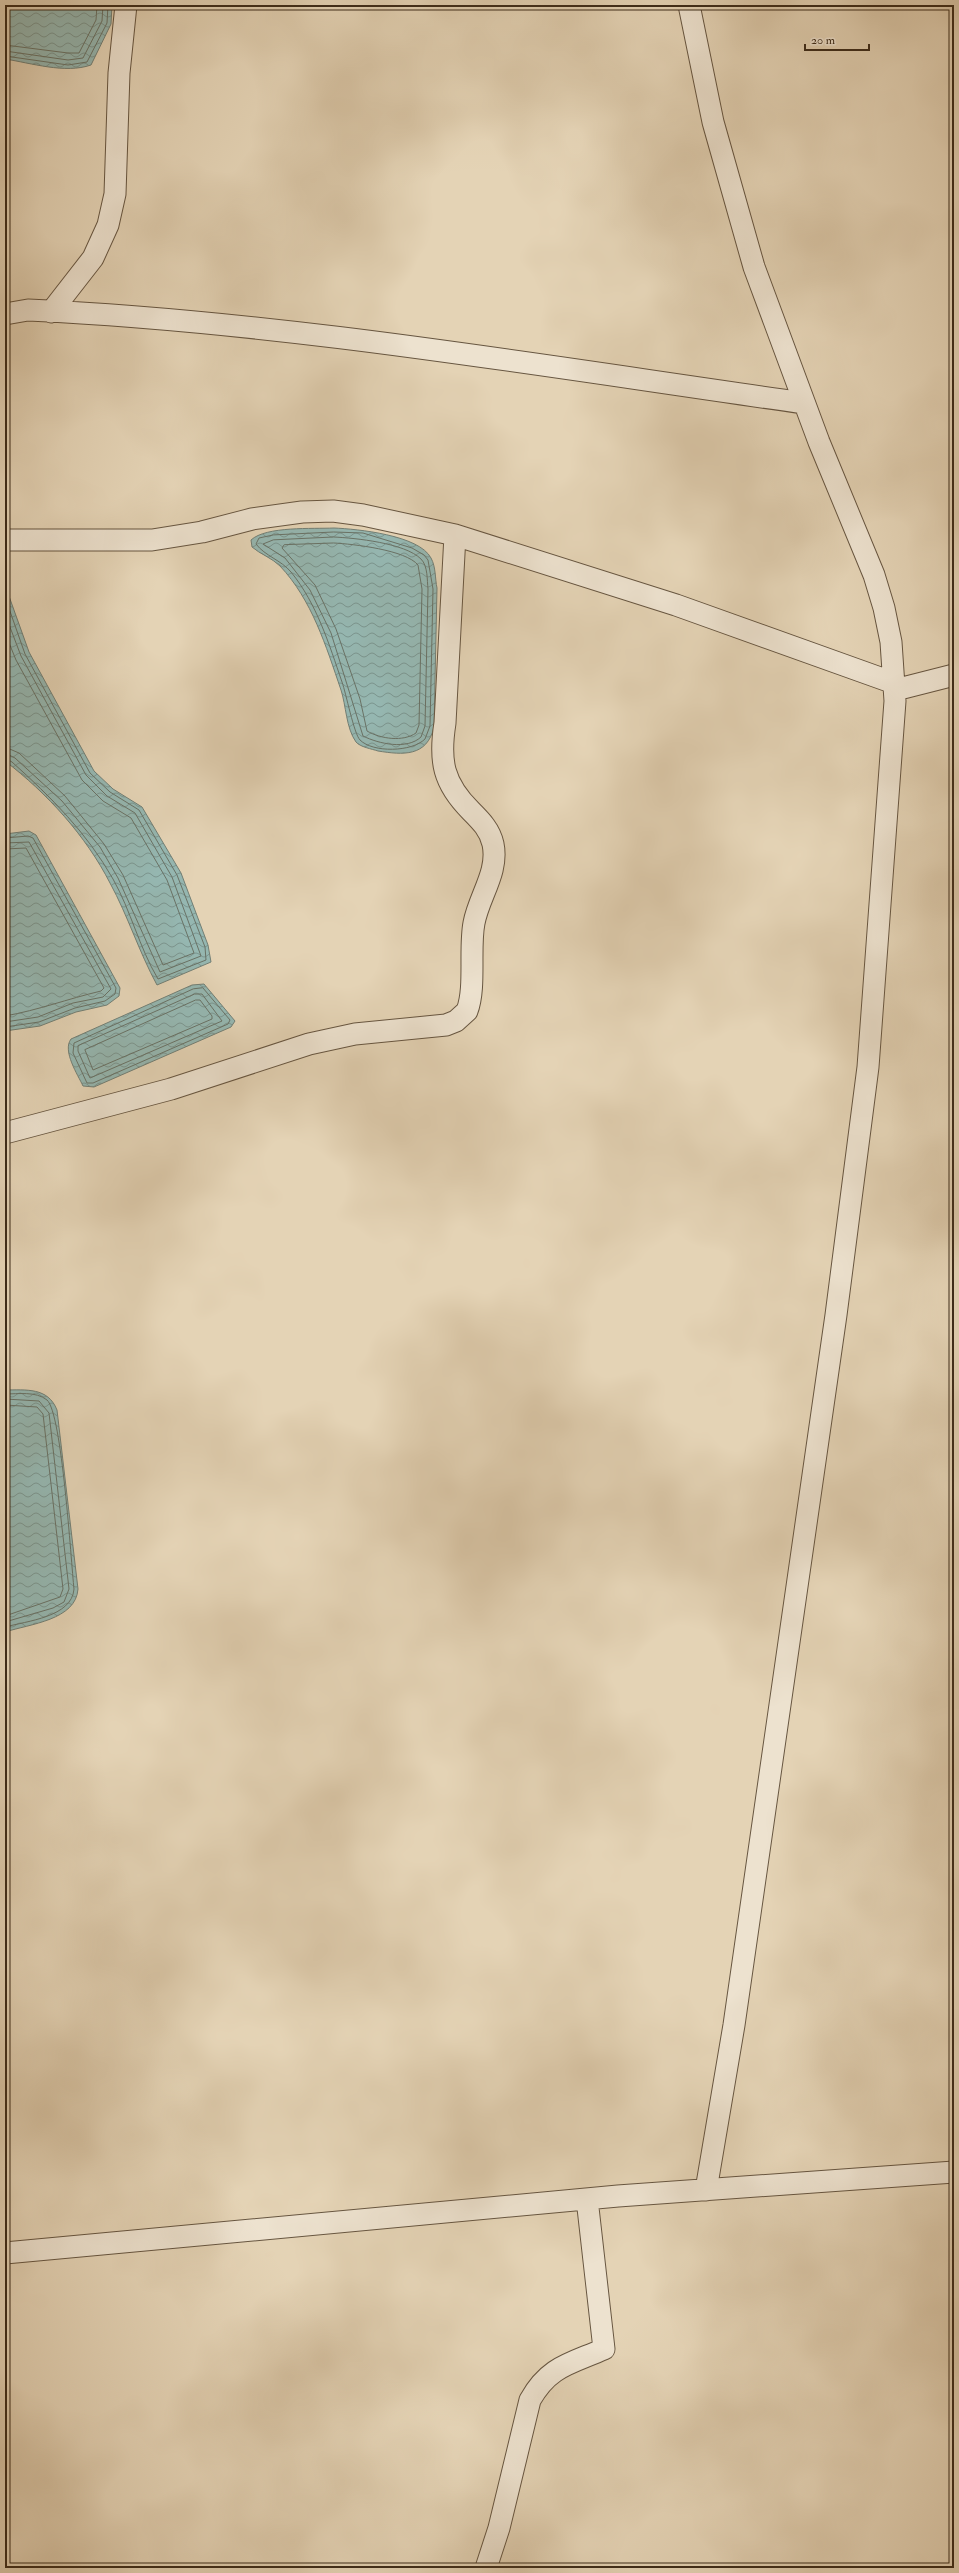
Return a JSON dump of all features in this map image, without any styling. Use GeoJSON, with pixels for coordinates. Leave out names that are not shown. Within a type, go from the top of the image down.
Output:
{"type":"FeatureCollection","features":[{"type":"Feature","properties":{"kind":"street"},"geometry":{"type":"LineString","coordinates":[[51,312],[93,258],[108,225],[115,194],[119,72],[126,5]]}},
{"type":"Feature","properties":{"kind":"street"},"geometry":{"type":"LineString","coordinates":[[689,5],[726,173],[754,267],[804,403],[874,574],[891,642],[894,687],[867,1075],[836,1315],[778,1730],[734,2025],[706,2190]]}},
{"type":"Feature","properties":{"kind":"street"},"geometry":{"type":"LineString","coordinates":[[5,314],[28,310],[173,320],[424,350],[804,403]]}},
{"type":"Feature","properties":{"kind":"street"},"geometry":{"type":"LineString","coordinates":[[5,540],[162,539],[202,532],[252,519],[333,511],[363,515],[455,535],[676,605],[894,687],[954,675]]}},
{"type":"Feature","properties":{"kind":"street"},"geometry":{"type":"LineString","coordinates":[[5,1133],[171,1089],[309,1044],[355,1034],[446,1025],[456,1021],[467,1011],[474,924],[491,875],[494,854],[487,830],[454,792],[445,774],[443,763],[442,743],[445,723],[455,535]]}},
{"type":"Feature","properties":{"kind":"street"},"geometry":{"type":"LineString","coordinates":[[5,2253],[588,2199],[954,2172]]}},
{"type":"Feature","properties":{"kind":"street"},"geometry":{"type":"LineString","coordinates":[[486,2568],[499,2528],[530,2400],[539,2384],[553,2371],[604,2349],[588,2199]]}},
{"type":"Feature","properties":{"kind":"water"},"geometry":{"type":"Polygon","coordinates":[[[5,5],[112,5],[111,24],[91,65],[70,68],[48,67],[5,59],[5,5]]]}},
{"type":"Feature","properties":{"kind":"water"},"geometry":{"type":"Polygon","coordinates":[[[334,528],[372,532],[401,539],[424,550],[433,562],[437,588],[434,727],[431,737],[426,744],[413,752],[396,753],[378,751],[363,747],[356,742],[350,730],[343,696],[324,640],[301,594],[280,566],[252,547],[251,540],[267,532],[290,529],[334,528]]]}},
{"type":"Feature","properties":{"kind":"water"},"geometry":{"type":"Polygon","coordinates":[[[5,585],[29,652],[94,771],[113,789],[142,807],[181,873],[208,945],[211,962],[157,985],[116,896],[89,849],[64,816],[50,801],[5,761],[5,585]]]}},
{"type":"Feature","properties":{"kind":"water"},"geometry":{"type":"Polygon","coordinates":[[[29,831],[36,835],[120,988],[119,996],[107,1005],[76,1012],[40,1026],[5,1031],[5,834],[29,831]]]}},
{"type":"Feature","properties":{"kind":"water"},"geometry":{"type":"Polygon","coordinates":[[[204,984],[235,1021],[231,1027],[94,1087],[83,1086],[72,1063],[68,1050],[71,1039],[192,985],[204,984]]]}},
{"type":"Feature","properties":{"kind":"water"},"geometry":{"type":"Polygon","coordinates":[[[5,1390],[36,1391],[48,1397],[57,1410],[78,1589],[75,1599],[69,1608],[61,1614],[39,1623],[5,1632],[5,1390]]]}}]}
